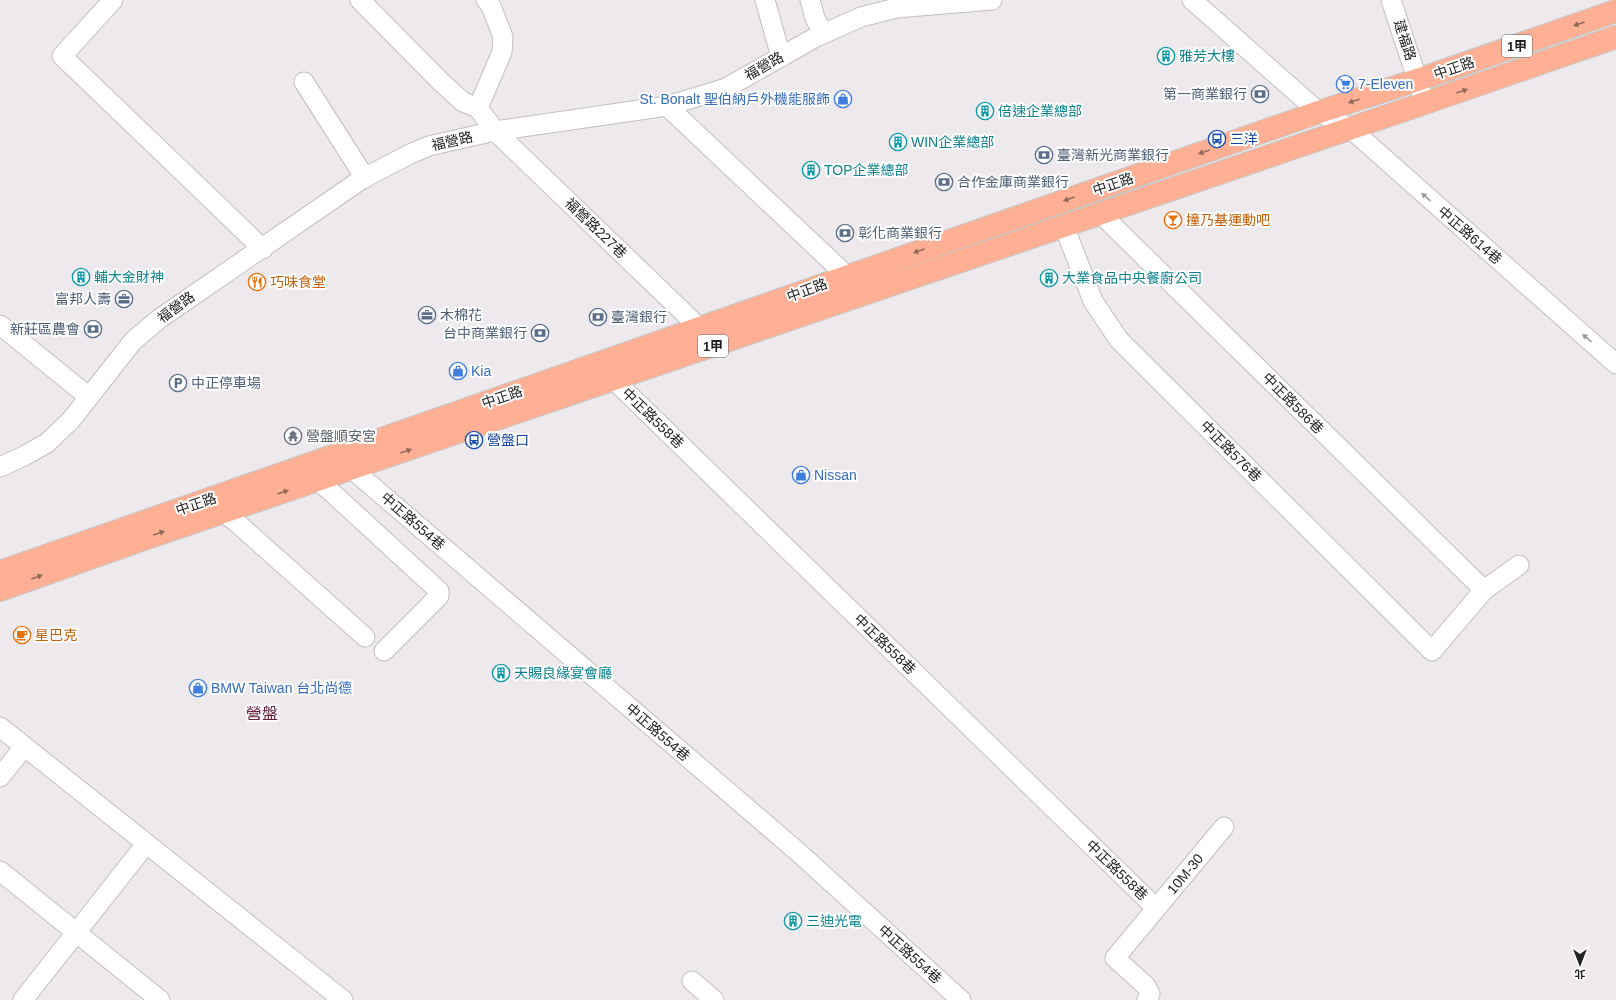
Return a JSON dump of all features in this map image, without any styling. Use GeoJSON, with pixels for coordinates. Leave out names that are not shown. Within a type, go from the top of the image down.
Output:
{"type":"FeatureCollection","features":[{"type":"Feature","properties":{"kind":"main road","name":"中正路"},"geometry":{"type":"LineString","coordinates":[[0,572],[1319,112],[1418,80],[1616,11]]}},
{"type":"Feature","properties":{"kind":"main road","name":"中正路"},"geometry":{"type":"LineString","coordinates":[[0,590],[222,512],[1351,129],[1616,37]]}},
{"type":"Feature","properties":{"kind":"street"},"geometry":{"type":"LineString","coordinates":[[113,0],[62,56],[262,249]]}},
{"type":"Feature","properties":{"kind":"street","name":"福營路227巷"},"geometry":{"type":"LineString","coordinates":[[360,0],[463,102],[478,108],[495,131],[716,345]]}},
{"type":"Feature","properties":{"kind":"street"},"geometry":{"type":"LineString","coordinates":[[478,108],[502,52],[503,37],[491,6],[486,0]]}},
{"type":"Feature","properties":{"kind":"street"},"geometry":{"type":"LineString","coordinates":[[765,0],[781,56]]}},
{"type":"Feature","properties":{"kind":"street"},"geometry":{"type":"LineString","coordinates":[[810,0],[815,18],[823,33]]}},
{"type":"Feature","properties":{"kind":"street","name":"福營路"},"geometry":{"type":"LineString","coordinates":[[0,467],[47,443],[71,420],[133,341],[177,306],[365,178],[410,154],[429,146],[495,131],[667,106],[726,88],[823,33],[861,17],[896,8],[992,0]]}},
{"type":"Feature","properties":{"kind":"street","name":"中正路614巷"},"geometry":{"type":"LineString","coordinates":[[1192,0],[1319,112],[1351,129],[1616,364]]}},
{"type":"Feature","properties":{"kind":"street","name":"建福路"},"geometry":{"type":"LineString","coordinates":[[1391,0],[1426,103]]}},
{"type":"Feature","properties":{"kind":"street"},"geometry":{"type":"LineString","coordinates":[[304,82],[365,178]]}},
{"type":"Feature","properties":{"kind":"street"},"geometry":{"type":"LineString","coordinates":[[667,106],[847,276]]}},
{"type":"Feature","properties":{"kind":"street","name":"中正路586巷"},"geometry":{"type":"LineString","coordinates":[[1105,212],[1109,222],[1484,590]]}},
{"type":"Feature","properties":{"kind":"street","name":"中正路576巷"},"geometry":{"type":"LineString","coordinates":[[1064,226],[1093,301],[1119,340],[1432,651],[1484,590]]}},
{"type":"Feature","properties":{"kind":"street"},"geometry":{"type":"LineString","coordinates":[[0,325],[89,397]]}},
{"type":"Feature","properties":{"kind":"street","name":"中正路558巷"},"geometry":{"type":"LineString","coordinates":[[614,380],[1156,908]]}},
{"type":"Feature","properties":{"kind":"street","name":"中正路554巷"},"geometry":{"type":"LineString","coordinates":[[352,469],[798,852],[961,1000]]}},
{"type":"Feature","properties":{"kind":"street"},"geometry":{"type":"LineString","coordinates":[[317,481],[328,489],[439,591],[439,596],[384,651]]}},
{"type":"Feature","properties":{"kind":"street"},"geometry":{"type":"LineString","coordinates":[[222,512],[364,637]]}},
{"type":"Feature","properties":{"kind":"street"},"geometry":{"type":"LineString","coordinates":[[1484,590],[1519,564]]}},
{"type":"Feature","properties":{"kind":"street"},"geometry":{"type":"LineString","coordinates":[[0,728],[343,1000]]}},
{"type":"Feature","properties":{"kind":"street"},"geometry":{"type":"LineString","coordinates":[[0,777],[24,746]]}},
{"type":"Feature","properties":{"kind":"street","name":"10M-30"},"geometry":{"type":"LineString","coordinates":[[1147,1000],[1150,994],[1146,986],[1115,958],[1224,828]]}},
{"type":"Feature","properties":{"kind":"street"},"geometry":{"type":"LineString","coordinates":[[23,1000],[146,844]]}},
{"type":"Feature","properties":{"kind":"street"},"geometry":{"type":"LineString","coordinates":[[0,871],[160,1000]]}},
{"type":"Feature","properties":{"kind":"street"},"geometry":{"type":"LineString","coordinates":[[692,981],[714,1000]]}},
{"type":"Feature","properties":{"kind":"place","name":"雅芳大樓"},"geometry":{"type":"Point","coordinates":[1166,56]}},
{"type":"Feature","properties":{"kind":"place","name":"7-Eleven"},"geometry":{"type":"Point","coordinates":[1345,84]}},
{"type":"Feature","properties":{"kind":"place","name":"第一商業銀行"},"geometry":{"type":"Point","coordinates":[1260,94]}},
{"type":"Feature","properties":{"kind":"place","name":"St. Bonalt 聖伯納戶外機能服飾"},"geometry":{"type":"Point","coordinates":[843,99]}},
{"type":"Feature","properties":{"kind":"place","name":"倍速企業總部"},"geometry":{"type":"Point","coordinates":[985,111]}},
{"type":"Feature","properties":{"kind":"place","name":"三洋"},"geometry":{"type":"Point","coordinates":[1217,139]}},
{"type":"Feature","properties":{"kind":"place","name":"WIN企業總部"},"geometry":{"type":"Point","coordinates":[898,142]}},
{"type":"Feature","properties":{"kind":"place","name":"臺灣新光商業銀行"},"geometry":{"type":"Point","coordinates":[1044,155]}},
{"type":"Feature","properties":{"kind":"place","name":"TOP企業總部"},"geometry":{"type":"Point","coordinates":[811,170]}},
{"type":"Feature","properties":{"kind":"place","name":"合作金庫商業銀行"},"geometry":{"type":"Point","coordinates":[944,182]}},
{"type":"Feature","properties":{"kind":"place","name":"撞乃基運動吧"},"geometry":{"type":"Point","coordinates":[1173,220]}},
{"type":"Feature","properties":{"kind":"place","name":"彰化商業銀行"},"geometry":{"type":"Point","coordinates":[845,233]}},
{"type":"Feature","properties":{"kind":"place","name":"輔大金財神"},"geometry":{"type":"Point","coordinates":[81,277]}},
{"type":"Feature","properties":{"kind":"place","name":"大業食品中央餐廚公司"},"geometry":{"type":"Point","coordinates":[1049,278]}},
{"type":"Feature","properties":{"kind":"place","name":"巧味食堂"},"geometry":{"type":"Point","coordinates":[257,282]}},
{"type":"Feature","properties":{"kind":"place","name":"富邦人壽"},"geometry":{"type":"Point","coordinates":[124,299]}},
{"type":"Feature","properties":{"kind":"place","name":"木棉花"},"geometry":{"type":"Point","coordinates":[427,315]}},
{"type":"Feature","properties":{"kind":"place","name":"臺灣銀行"},"geometry":{"type":"Point","coordinates":[598,317]}},
{"type":"Feature","properties":{"kind":"place","name":"新莊區農會"},"geometry":{"type":"Point","coordinates":[93,329]}},
{"type":"Feature","properties":{"kind":"place","name":"台中商業銀行"},"geometry":{"type":"Point","coordinates":[540,333]}},
{"type":"Feature","properties":{"kind":"place","name":"Kia"},"geometry":{"type":"Point","coordinates":[458,371]}},
{"type":"Feature","properties":{"kind":"place","name":"中正停車場"},"geometry":{"type":"Point","coordinates":[178,383]}},
{"type":"Feature","properties":{"kind":"place","name":"營盤順安宮"},"geometry":{"type":"Point","coordinates":[293,436]}},
{"type":"Feature","properties":{"kind":"place","name":"營盤口"},"geometry":{"type":"Point","coordinates":[474,440]}},
{"type":"Feature","properties":{"kind":"place","name":"Nissan"},"geometry":{"type":"Point","coordinates":[801,475]}},
{"type":"Feature","properties":{"kind":"place","name":"星巴克"},"geometry":{"type":"Point","coordinates":[22,635]}},
{"type":"Feature","properties":{"kind":"place","name":"天賜良緣宴會廳"},"geometry":{"type":"Point","coordinates":[501,673]}},
{"type":"Feature","properties":{"kind":"place","name":"BMW Taiwan 台北尚德"},"geometry":{"type":"Point","coordinates":[198,688]}},
{"type":"Feature","properties":{"kind":"place","name":"三迪光電"},"geometry":{"type":"Point","coordinates":[793,921]}},
{"type":"Feature","properties":{"kind":"district","name":"營盤"},"geometry":{"type":"Point","coordinates":[262,713]}}]}
